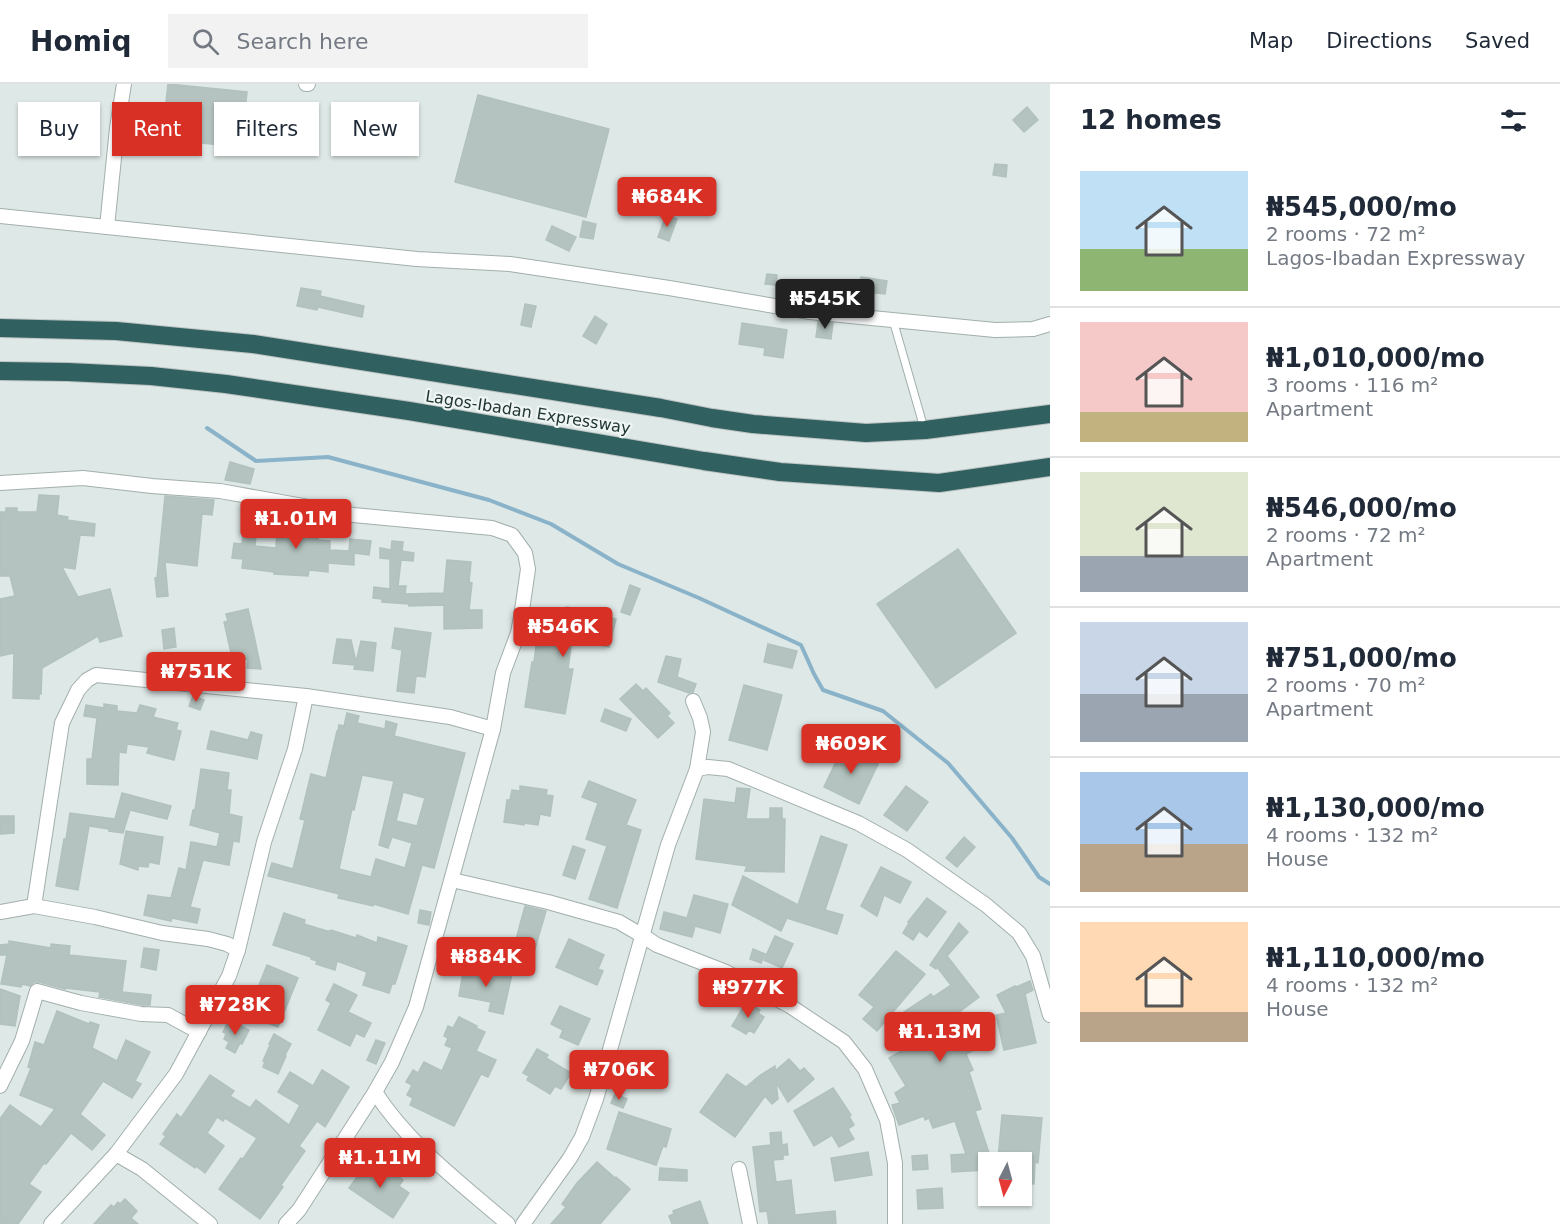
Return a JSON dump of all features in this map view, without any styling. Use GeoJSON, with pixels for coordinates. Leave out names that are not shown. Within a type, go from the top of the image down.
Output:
{"type":"FeatureCollection","features":[{"type":"Feature","properties":{"kind":"highway","name":"Lagos-Ibadan Expressway"},"geometry":{"type":"LineString","coordinates":[[0,328],[116,331],[253,344],[753,424],[866,433],[925,430],[1050,414]]}},
{"type":"Feature","properties":{"kind":"highway","name":"Lagos-Ibadan Expressway"},"geometry":{"type":"LineString","coordinates":[[0,371],[151,376],[226,384],[409,411],[780,472],[939,483],[1050,467]]}},
{"type":"Feature","properties":{"kind":"street"},"geometry":{"type":"LineString","coordinates":[[107,227],[124,84]]}},
{"type":"Feature","properties":{"kind":"street"},"geometry":{"type":"LineString","coordinates":[[0,216],[417,259],[510,264],[810,312],[995,330],[1033,329],[1050,324]]}},
{"type":"Feature","properties":{"kind":"street"},"geometry":{"type":"LineString","coordinates":[[0,483],[83,478],[220,491],[353,515],[492,528],[512,535],[525,553],[528,569],[519,625],[503,673],[493,729],[416,1007],[392,1062],[375,1092],[299,1210],[286,1224]]}},
{"type":"Feature","properties":{"kind":"street"},"geometry":{"type":"LineString","coordinates":[[34,906],[62,723],[78,690],[87,680],[96,675],[306,696],[450,717],[493,729]]}},
{"type":"Feature","properties":{"kind":"street"},"geometry":{"type":"LineString","coordinates":[[51,1224],[116,1154],[176,1074],[229,976],[238,950],[264,842],[295,749],[306,696]]}},
{"type":"Feature","properties":{"kind":"street"},"geometry":{"type":"LineString","coordinates":[[523,1224],[570,1158],[582,1137],[596,1099],[668,845],[697,769],[703,732],[693,701]]}},
{"type":"Feature","properties":{"kind":"street"},"geometry":{"type":"LineString","coordinates":[[697,769],[708,767],[728,769],[858,822],[907,850],[986,905],[1019,933],[1033,956],[1050,1015]]}},
{"type":"Feature","properties":{"kind":"street"},"geometry":{"type":"LineString","coordinates":[[452,880],[548,902],[619,922],[657,945],[726,972],[790,1006],[844,1042],[865,1069],[887,1120],[895,1163],[895,1224]]}},
{"type":"Feature","properties":{"kind":"street"},"geometry":{"type":"LineString","coordinates":[[0,912],[34,906],[162,933],[208,939],[227,944],[238,950]]}},
{"type":"Feature","properties":{"kind":"street"},"geometry":{"type":"LineString","coordinates":[[0,1086],[22,1041],[37,991],[91,1005],[141,1014],[168,1014],[198,1032]]}},
{"type":"Feature","properties":{"kind":"street"},"geometry":{"type":"LineString","coordinates":[[375,1092],[387,1112],[401,1127],[508,1224]]}},
{"type":"Feature","properties":{"kind":"street"},"geometry":{"type":"LineString","coordinates":[[116,1154],[142,1169],[210,1224]]}},
{"type":"Feature","properties":{"kind":"street"},"geometry":{"type":"LineString","coordinates":[[739,1169],[750,1224]]}},
{"type":"Feature","properties":{"kind":"lane"},"geometry":{"type":"LineString","coordinates":[[893,320],[925,430]]}},
{"type":"Feature","properties":{"kind":"building"},"geometry":{"type":"Polygon","coordinates":[[[168,84],[247,92],[246,102],[214,102],[214,144],[202,143],[202,102],[166,102],[168,84]]]}},
{"type":"Feature","properties":{"kind":"building"},"geometry":{"type":"Polygon","coordinates":[[[478,95],[609,129],[586,217],[455,182],[478,95]]]}},
{"type":"Feature","properties":{"kind":"building"},"geometry":{"type":"Polygon","coordinates":[[[1027,107],[1038,120],[1024,132],[1013,120],[1027,107]]]}},
{"type":"Feature","properties":{"kind":"building"},"geometry":{"type":"Polygon","coordinates":[[[995,164],[1007,165],[1006,177],[993,175],[995,164]]]}},
{"type":"Feature","properties":{"kind":"building"},"geometry":{"type":"Polygon","coordinates":[[[666,215],[677,219],[669,241],[658,237],[666,215]]]}},
{"type":"Feature","properties":{"kind":"building"},"geometry":{"type":"Polygon","coordinates":[[[583,221],[596,224],[593,239],[580,237],[583,221]]]}},
{"type":"Feature","properties":{"kind":"building"},"geometry":{"type":"Polygon","coordinates":[[[552,226],[576,237],[569,251],[546,240],[552,226]]]}},
{"type":"Feature","properties":{"kind":"building"},"geometry":{"type":"Polygon","coordinates":[[[767,274],[777,275],[776,285],[765,284],[767,274]]]}},
{"type":"Feature","properties":{"kind":"building"},"geometry":{"type":"Polygon","coordinates":[[[861,277],[887,281],[885,294],[859,291],[861,277]]]}},
{"type":"Feature","properties":{"kind":"building"},"geometry":{"type":"Polygon","coordinates":[[[301,288],[321,291],[320,296],[364,306],[362,317],[318,307],[317,310],[297,306],[301,288]]]}},
{"type":"Feature","properties":{"kind":"building"},"geometry":{"type":"Polygon","coordinates":[[[525,304],[536,306],[531,327],[521,325],[525,304]]]}},
{"type":"Feature","properties":{"kind":"building"},"geometry":{"type":"Polygon","coordinates":[[[595,316],[607,324],[596,344],[583,336],[595,316]]]}},
{"type":"Feature","properties":{"kind":"building"},"geometry":{"type":"Polygon","coordinates":[[[818,322],[833,323],[831,339],[816,337],[818,322]]]}},
{"type":"Feature","properties":{"kind":"building"},"geometry":{"type":"Polygon","coordinates":[[[742,323],[787,330],[783,358],[764,355],[765,348],[739,344],[742,323]]]}},
{"type":"Feature","properties":{"kind":"building"},"geometry":{"type":"Polygon","coordinates":[[[230,462],[254,469],[250,484],[225,480],[230,462]]]}},
{"type":"Feature","properties":{"kind":"building"},"geometry":{"type":"Polygon","coordinates":[[[39,495],[59,496],[57,515],[68,517],[67,520],[95,524],[94,536],[80,535],[75,569],[62,567],[78,597],[110,589],[122,636],[100,642],[98,636],[42,668],[39,699],[13,698],[14,653],[0,656],[0,599],[15,596],[10,576],[0,576],[0,512],[6,512],[6,508],[17,508],[17,512],[37,512],[39,495]]]}},
{"type":"Feature","properties":{"kind":"building"},"geometry":{"type":"Polygon","coordinates":[[[165,496],[214,500],[212,515],[202,514],[197,566],[165,562],[168,596],[157,597],[155,578],[157,578],[165,496]]]}},
{"type":"Feature","properties":{"kind":"building"},"geometry":{"type":"Polygon","coordinates":[[[275,515],[321,522],[318,540],[330,541],[330,550],[349,551],[350,539],[371,541],[369,555],[354,553],[354,565],[328,563],[328,572],[309,570],[308,576],[274,574],[274,572],[242,568],[243,559],[232,558],[234,543],[242,544],[243,533],[256,534],[255,546],[276,548],[277,527],[273,527],[275,515]]]}},
{"type":"Feature","properties":{"kind":"building"},"geometry":{"type":"Polygon","coordinates":[[[392,541],[403,542],[402,551],[414,553],[413,561],[401,560],[398,586],[406,586],[405,594],[444,593],[447,560],[471,562],[469,582],[472,583],[469,610],[482,610],[482,628],[444,629],[444,605],[409,606],[409,604],[382,602],[382,599],[373,598],[374,587],[390,589],[390,559],[380,558],[380,548],[391,550],[392,541]]]}},
{"type":"Feature","properties":{"kind":"building"},"geometry":{"type":"Polygon","coordinates":[[[958,549],[1016,633],[936,688],[877,604],[958,549]]]}},
{"type":"Feature","properties":{"kind":"building"},"geometry":{"type":"Polygon","coordinates":[[[630,585],[640,589],[630,615],[621,612],[630,585]]]}},
{"type":"Feature","properties":{"kind":"building"},"geometry":{"type":"Polygon","coordinates":[[[567,607],[616,619],[609,647],[572,638],[568,669],[573,669],[565,714],[525,707],[537,638],[545,639],[546,633],[556,635],[561,617],[564,618],[567,607]]]}},
{"type":"Feature","properties":{"kind":"building"},"geometry":{"type":"Polygon","coordinates":[[[248,609],[261,669],[247,668],[248,659],[235,662],[224,622],[228,621],[226,614],[248,609]]]}},
{"type":"Feature","properties":{"kind":"building"},"geometry":{"type":"Polygon","coordinates":[[[174,628],[176,647],[164,649],[162,630],[174,628]]]}},
{"type":"Feature","properties":{"kind":"building"},"geometry":{"type":"Polygon","coordinates":[[[395,628],[431,633],[425,677],[416,676],[414,693],[397,691],[402,650],[392,648],[395,628]]]}},
{"type":"Feature","properties":{"kind":"building"},"geometry":{"type":"Polygon","coordinates":[[[337,639],[351,640],[356,662],[361,641],[376,643],[373,671],[354,669],[355,665],[333,663],[337,639]]]}},
{"type":"Feature","properties":{"kind":"building"},"geometry":{"type":"Polygon","coordinates":[[[768,644],[797,651],[792,668],[764,662],[768,644]]]}},
{"type":"Feature","properties":{"kind":"building"},"geometry":{"type":"Polygon","coordinates":[[[666,656],[681,659],[677,677],[696,684],[693,692],[689,693],[658,682],[666,656]]]}},
{"type":"Feature","properties":{"kind":"building"},"geometry":{"type":"Polygon","coordinates":[[[636,684],[643,691],[646,688],[670,713],[667,716],[674,723],[658,738],[620,699],[636,684]]]}},
{"type":"Feature","properties":{"kind":"building"},"geometry":{"type":"Polygon","coordinates":[[[744,685],[782,695],[767,750],[729,740],[744,685]]]}},
{"type":"Feature","properties":{"kind":"building"},"geometry":{"type":"Polygon","coordinates":[[[193,696],[204,700],[200,710],[189,706],[193,696]]]}},
{"type":"Feature","properties":{"kind":"building"},"geometry":{"type":"Polygon","coordinates":[[[104,704],[117,706],[117,711],[137,713],[140,705],[156,709],[153,717],[178,723],[176,730],[181,731],[174,760],[147,753],[149,747],[127,744],[126,753],[119,752],[118,785],[87,784],[87,759],[92,759],[97,718],[84,716],[86,705],[104,708],[104,704]]]}},
{"type":"Feature","properties":{"kind":"building"},"geometry":{"type":"Polygon","coordinates":[[[605,709],[631,719],[626,731],[601,721],[605,709]]]}},
{"type":"Feature","properties":{"kind":"building"},"geometry":{"type":"Polygon","coordinates":[[[347,713],[359,716],[357,723],[385,729],[386,721],[397,724],[394,736],[465,753],[434,868],[422,865],[408,914],[374,904],[373,906],[338,898],[339,894],[268,876],[272,863],[293,869],[305,820],[300,819],[311,774],[326,778],[339,725],[344,726],[347,713]],[[362,775],[339,869],[371,877],[376,859],[405,868],[412,843],[392,837],[388,848],[379,845],[394,781],[362,775]],[[403,792],[396,821],[417,826],[425,798],[403,792]]]}},
{"type":"Feature","properties":{"kind":"building"},"geometry":{"type":"Polygon","coordinates":[[[211,731],[248,740],[251,732],[262,735],[257,759],[207,749],[211,731]]]}},
{"type":"Feature","properties":{"kind":"building"},"geometry":{"type":"Polygon","coordinates":[[[843,747],[878,764],[859,804],[824,787],[843,747]]]}},
{"type":"Feature","properties":{"kind":"building"},"geometry":{"type":"Polygon","coordinates":[[[201,769],[229,773],[227,790],[231,790],[229,814],[242,817],[239,842],[233,841],[229,865],[203,860],[190,907],[200,909],[197,923],[172,918],[171,921],[144,915],[148,895],[171,898],[179,868],[186,870],[191,842],[217,847],[220,833],[190,825],[193,810],[195,810],[201,769]]]}},
{"type":"Feature","properties":{"kind":"building"},"geometry":{"type":"Polygon","coordinates":[[[589,781],[636,800],[626,825],[641,830],[617,908],[589,899],[607,846],[586,839],[598,803],[582,797],[589,781]]]}},
{"type":"Feature","properties":{"kind":"building"},"geometry":{"type":"Polygon","coordinates":[[[520,786],[547,790],[546,795],[553,796],[550,816],[540,814],[538,825],[504,822],[507,800],[510,800],[512,790],[520,791],[520,786]]]}},
{"type":"Feature","properties":{"kind":"building"},"geometry":{"type":"Polygon","coordinates":[[[906,786],[928,802],[907,831],[884,815],[906,786]]]}},
{"type":"Feature","properties":{"kind":"building"},"geometry":{"type":"Polygon","coordinates":[[[737,788],[750,789],[746,819],[770,819],[770,808],[782,808],[782,819],[785,819],[784,872],[745,871],[747,866],[696,859],[704,799],[735,803],[737,788]]]}},
{"type":"Feature","properties":{"kind":"building"},"geometry":{"type":"Polygon","coordinates":[[[122,793],[171,806],[167,819],[130,810],[123,833],[89,826],[78,890],[56,886],[70,813],[115,819],[122,793]]]}},
{"type":"Feature","properties":{"kind":"building"},"geometry":{"type":"Polygon","coordinates":[[[0,816],[14,816],[14,833],[0,834],[0,816]]]}},
{"type":"Feature","properties":{"kind":"building"},"geometry":{"type":"Polygon","coordinates":[[[126,831],[163,837],[159,864],[149,862],[148,867],[138,866],[138,870],[120,864],[126,831]]]}},
{"type":"Feature","properties":{"kind":"building"},"geometry":{"type":"Polygon","coordinates":[[[821,836],[847,845],[825,910],[843,915],[837,934],[787,918],[781,931],[732,905],[743,876],[798,905],[821,836]]]}},
{"type":"Feature","properties":{"kind":"building"},"geometry":{"type":"Polygon","coordinates":[[[964,837],[975,847],[957,867],[946,858],[964,837]]]}},
{"type":"Feature","properties":{"kind":"building"},"geometry":{"type":"Polygon","coordinates":[[[573,846],[585,850],[575,879],[563,875],[573,846]]]}},
{"type":"Feature","properties":{"kind":"building"},"geometry":{"type":"Polygon","coordinates":[[[881,867],[911,882],[900,903],[884,895],[877,916],[861,906],[881,867]]]}},
{"type":"Feature","properties":{"kind":"building"},"geometry":{"type":"Polygon","coordinates":[[[694,895],[728,904],[720,933],[695,926],[692,937],[660,929],[664,912],[687,918],[694,895]]]}},
{"type":"Feature","properties":{"kind":"building"},"geometry":{"type":"Polygon","coordinates":[[[927,898],[946,912],[927,937],[919,931],[913,940],[903,933],[908,922],[927,898]]]}},
{"type":"Feature","properties":{"kind":"building"},"geometry":{"type":"Polygon","coordinates":[[[525,906],[546,911],[534,952],[514,947],[525,906]]]}},
{"type":"Feature","properties":{"kind":"building"},"geometry":{"type":"Polygon","coordinates":[[[420,910],[431,912],[429,925],[418,923],[420,910]]]}},
{"type":"Feature","properties":{"kind":"building"},"geometry":{"type":"Polygon","coordinates":[[[284,913],[305,920],[304,924],[327,931],[331,930],[356,938],[357,935],[377,943],[378,937],[407,946],[395,984],[392,984],[389,993],[363,985],[367,972],[337,961],[335,970],[316,964],[317,961],[311,957],[273,945],[284,913]]]}},
{"type":"Feature","properties":{"kind":"building"},"geometry":{"type":"Polygon","coordinates":[[[959,923],[968,932],[947,956],[979,997],[954,1016],[972,1051],[966,1054],[973,1070],[969,1072],[981,1109],[975,1111],[989,1152],[978,1152],[978,1170],[952,1172],[951,1155],[966,1154],[955,1121],[933,1128],[929,1118],[925,1120],[924,1116],[899,1125],[892,1105],[900,1103],[895,1093],[906,1086],[889,1058],[903,1050],[886,1024],[931,994],[933,997],[951,985],[937,967],[936,969],[930,965],[959,923]]]}},
{"type":"Feature","properties":{"kind":"building"},"geometry":{"type":"Polygon","coordinates":[[[775,936],[793,944],[782,968],[764,960],[775,936]]]}},
{"type":"Feature","properties":{"kind":"building"},"geometry":{"type":"Polygon","coordinates":[[[569,939],[604,955],[598,969],[603,971],[597,985],[556,967],[569,939]]]}},
{"type":"Feature","properties":{"kind":"building"},"geometry":{"type":"Polygon","coordinates":[[[9,941],[51,948],[51,944],[70,946],[69,955],[126,961],[122,992],[151,995],[150,1005],[99,997],[100,992],[65,989],[39,982],[34,982],[30,986],[22,984],[21,987],[1,984],[7,955],[0,955],[0,945],[9,944],[9,941]]]}},
{"type":"Feature","properties":{"kind":"building"},"geometry":{"type":"Polygon","coordinates":[[[144,948],[159,950],[156,970],[141,967],[144,948]]]}},
{"type":"Feature","properties":{"kind":"building"},"geometry":{"type":"Polygon","coordinates":[[[753,949],[765,954],[761,963],[750,959],[753,949]]]}},
{"type":"Feature","properties":{"kind":"building"},"geometry":{"type":"Polygon","coordinates":[[[896,951],[925,974],[877,1031],[863,1019],[874,1007],[859,995],[896,951]]]}},
{"type":"Feature","properties":{"kind":"building"},"geometry":{"type":"Polygon","coordinates":[[[267,965],[298,978],[278,1027],[247,1015],[267,965]]]}},
{"type":"Feature","properties":{"kind":"building"},"geometry":{"type":"Polygon","coordinates":[[[464,967],[496,974],[497,971],[512,974],[503,1014],[489,1011],[491,1002],[459,996],[464,967]]]}},
{"type":"Feature","properties":{"kind":"building"},"geometry":{"type":"Polygon","coordinates":[[[1030,981],[1033,990],[1025,994],[1036,1043],[1004,1050],[996,1015],[1006,1013],[997,995],[1030,981]]]}},
{"type":"Feature","properties":{"kind":"building"},"geometry":{"type":"Polygon","coordinates":[[[334,984],[357,995],[348,1012],[371,1023],[364,1037],[356,1033],[350,1046],[318,1030],[331,1003],[326,1000],[334,984]]]}},
{"type":"Feature","properties":{"kind":"building"},"geometry":{"type":"Polygon","coordinates":[[[0,989],[20,996],[15,1026],[0,1024],[0,989]]]}},
{"type":"Feature","properties":{"kind":"building"},"geometry":{"type":"Polygon","coordinates":[[[745,1004],[749,1006],[750,1004],[760,1010],[758,1013],[764,1017],[754,1033],[749,1030],[746,1034],[732,1026],[745,1004]]]}},
{"type":"Feature","properties":{"kind":"building"},"geometry":{"type":"Polygon","coordinates":[[[560,1006],[590,1019],[578,1045],[560,1037],[563,1030],[551,1024],[560,1006]]]}},
{"type":"Feature","properties":{"kind":"building"},"geometry":{"type":"Polygon","coordinates":[[[57,1011],[89,1024],[90,1022],[99,1025],[92,1048],[117,1061],[126,1040],[150,1052],[135,1081],[141,1084],[132,1098],[103,1081],[80,1114],[105,1135],[92,1150],[71,1133],[29,1184],[41,1192],[18,1224],[0,1224],[0,1119],[10,1105],[41,1127],[55,1109],[20,1095],[31,1068],[28,1067],[35,1042],[44,1045],[57,1011]]]}},
{"type":"Feature","properties":{"kind":"building"},"geometry":{"type":"Polygon","coordinates":[[[459,1017],[485,1032],[476,1051],[496,1060],[488,1077],[481,1074],[454,1126],[410,1105],[413,1098],[407,1095],[412,1085],[406,1082],[413,1070],[418,1073],[424,1062],[442,1071],[452,1048],[445,1045],[448,1038],[444,1036],[448,1026],[453,1028],[459,1017]]]}},
{"type":"Feature","properties":{"kind":"building"},"geometry":{"type":"Polygon","coordinates":[[[229,1020],[249,1030],[235,1053],[226,1048],[229,1042],[224,1039],[226,1034],[223,1032],[229,1020]]]}},
{"type":"Feature","properties":{"kind":"building"},"geometry":{"type":"Polygon","coordinates":[[[274,1034],[291,1044],[278,1074],[263,1067],[265,1061],[263,1061],[274,1034]]]}},
{"type":"Feature","properties":{"kind":"building"},"geometry":{"type":"Polygon","coordinates":[[[376,1040],[385,1043],[376,1064],[367,1060],[376,1040]]]}},
{"type":"Feature","properties":{"kind":"building"},"geometry":{"type":"Polygon","coordinates":[[[537,1049],[548,1055],[546,1058],[571,1073],[561,1089],[555,1086],[550,1094],[527,1080],[529,1076],[523,1073],[537,1049]]]}},
{"type":"Feature","properties":{"kind":"building"},"geometry":{"type":"Polygon","coordinates":[[[789,1059],[800,1071],[804,1068],[814,1079],[788,1102],[776,1082],[778,1099],[772,1104],[765,1096],[735,1137],[700,1112],[727,1074],[746,1087],[775,1066],[775,1071],[789,1059]]]}},
{"type":"Feature","properties":{"kind":"building"},"geometry":{"type":"Polygon","coordinates":[[[322,1070],[349,1087],[325,1127],[317,1121],[299,1146],[305,1151],[260,1219],[219,1189],[257,1138],[225,1118],[223,1121],[217,1117],[207,1133],[224,1146],[205,1173],[160,1144],[166,1136],[163,1134],[177,1114],[181,1118],[210,1075],[234,1091],[230,1096],[250,1108],[256,1100],[289,1125],[300,1105],[278,1092],[290,1072],[313,1086],[322,1070]]]}},
{"type":"Feature","properties":{"kind":"building"},"geometry":{"type":"Polygon","coordinates":[[[833,1088],[851,1115],[849,1116],[854,1125],[848,1129],[854,1139],[839,1147],[832,1135],[814,1146],[794,1111],[833,1088]]]}},
{"type":"Feature","properties":{"kind":"building"},"geometry":{"type":"Polygon","coordinates":[[[615,1094],[627,1099],[623,1108],[611,1103],[615,1094]]]}},
{"type":"Feature","properties":{"kind":"building"},"geometry":{"type":"Polygon","coordinates":[[[619,1112],[671,1129],[666,1147],[663,1146],[656,1165],[607,1149],[619,1112]]]}},
{"type":"Feature","properties":{"kind":"building"},"geometry":{"type":"Polygon","coordinates":[[[1002,1115],[1042,1118],[1034,1184],[1032,1184],[1032,1152],[999,1152],[1002,1115]]]}},
{"type":"Feature","properties":{"kind":"building"},"geometry":{"type":"Polygon","coordinates":[[[781,1132],[782,1145],[787,1144],[788,1155],[783,1155],[783,1159],[773,1160],[776,1182],[791,1180],[795,1215],[835,1211],[836,1224],[769,1224],[767,1211],[760,1212],[753,1147],[771,1145],[770,1133],[781,1132]]]}},
{"type":"Feature","properties":{"kind":"building"},"geometry":{"type":"Polygon","coordinates":[[[868,1152],[872,1175],[835,1181],[831,1158],[868,1152]]]}},
{"type":"Feature","properties":{"kind":"building"},"geometry":{"type":"Polygon","coordinates":[[[927,1155],[928,1169],[913,1170],[912,1156],[927,1155]]]}},
{"type":"Feature","properties":{"kind":"building"},"geometry":{"type":"Polygon","coordinates":[[[597,1162],[630,1189],[600,1224],[551,1224],[566,1207],[562,1204],[577,1183],[597,1162]]]}},
{"type":"Feature","properties":{"kind":"building"},"geometry":{"type":"Polygon","coordinates":[[[367,1163],[376,1170],[380,1164],[403,1180],[399,1186],[409,1193],[393,1218],[349,1188],[367,1163]]]}},
{"type":"Feature","properties":{"kind":"building"},"geometry":{"type":"Polygon","coordinates":[[[660,1168],[687,1170],[687,1181],[659,1180],[660,1168]]]}},
{"type":"Feature","properties":{"kind":"building"},"geometry":{"type":"Polygon","coordinates":[[[942,1188],[943,1208],[918,1209],[917,1190],[942,1188]]]}},
{"type":"Feature","properties":{"kind":"building"},"geometry":{"type":"Polygon","coordinates":[[[125,1199],[137,1211],[131,1218],[138,1224],[94,1224],[111,1205],[114,1207],[125,1199]]]}},
{"type":"Feature","properties":{"kind":"building"},"geometry":{"type":"Polygon","coordinates":[[[700,1201],[708,1224],[672,1224],[669,1216],[674,1214],[673,1211],[700,1201]]]}},
{"type":"Feature","properties":{"kind":"waterway"},"geometry":{"type":"LineString","coordinates":[[207,428],[256,461],[328,457],[489,500],[551,524],[618,564],[801,645],[823,690],[883,711],[948,763],[1012,838],[1039,877],[1050,884]]}}]}
